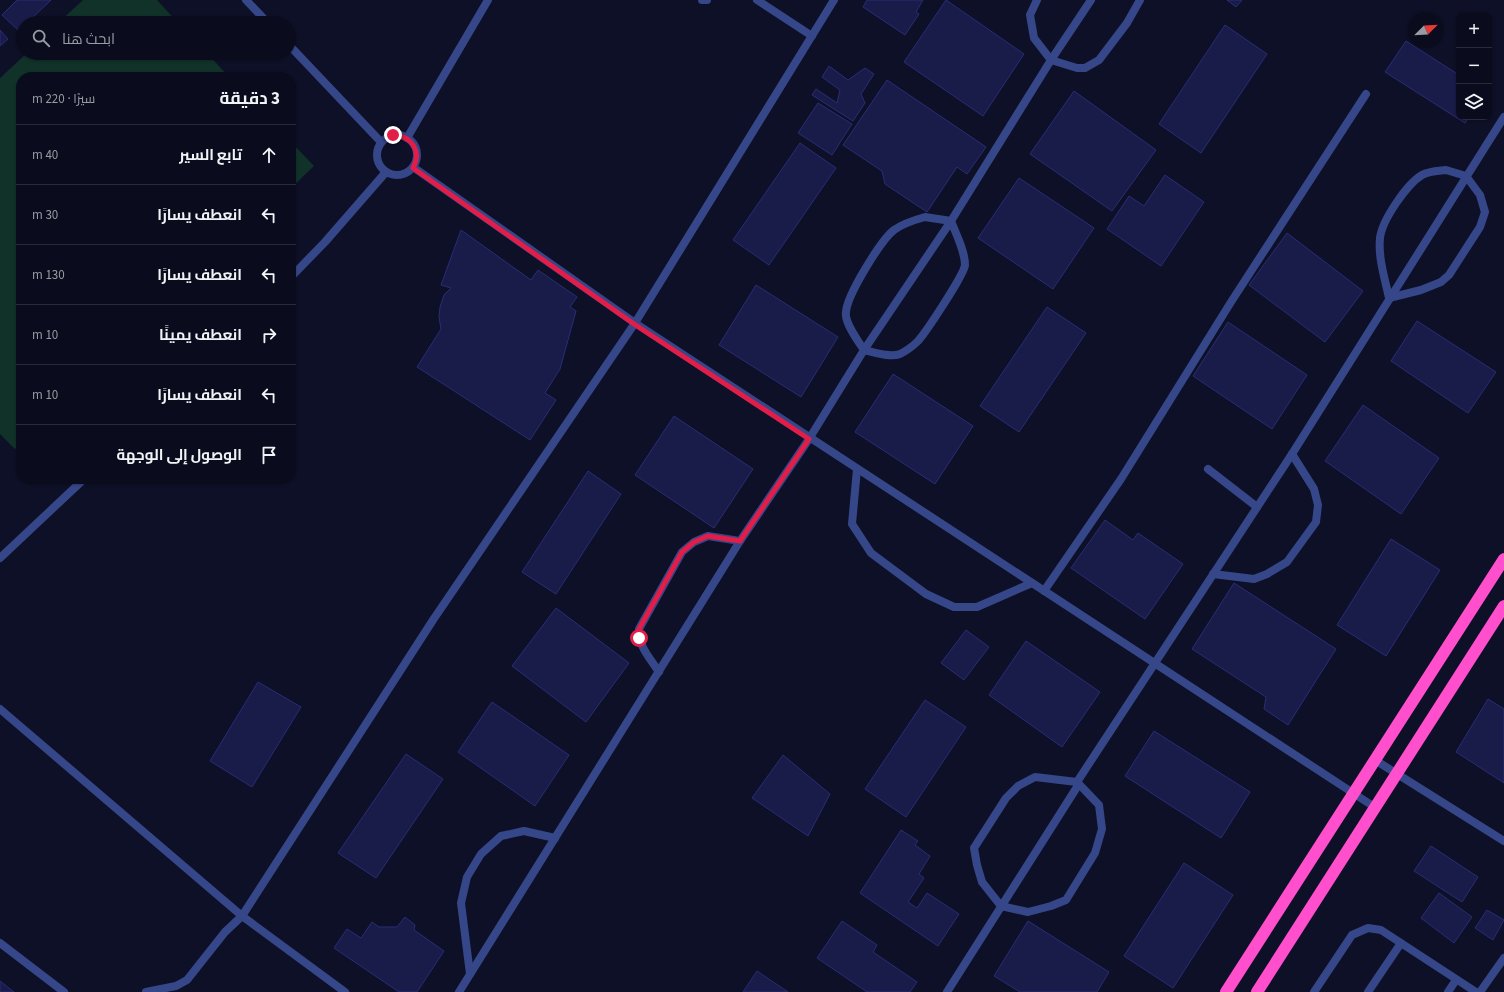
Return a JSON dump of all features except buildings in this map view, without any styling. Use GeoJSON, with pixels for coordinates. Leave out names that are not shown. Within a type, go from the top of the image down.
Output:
{"type":"FeatureCollection","features":[{"type":"Feature","properties":{"kind":"highway"},"geometry":{"type":"LineString","coordinates":[[1226,992],[1504,559]]}},
{"type":"Feature","properties":{"kind":"highway"},"geometry":{"type":"LineString","coordinates":[[1257,992],[1398,774],[1504,606]]}},
{"type":"Feature","properties":{"kind":"street"},"geometry":{"type":"LineString","coordinates":[[246,0],[261,16]]}},
{"type":"Feature","properties":{"kind":"street"},"geometry":{"type":"LineString","coordinates":[[407,138],[488,0]]}},
{"type":"Feature","properties":{"kind":"street"},"geometry":{"type":"LineString","coordinates":[[702,0],[707,0]]}},
{"type":"Feature","properties":{"kind":"street"},"geometry":{"type":"LineString","coordinates":[[757,0],[812,36]]}},
{"type":"Feature","properties":{"kind":"street"},"geometry":{"type":"LineString","coordinates":[[146,992],[176,986],[187,980],[225,932],[242,916],[433,620],[634,324],[834,0]]}},
{"type":"Feature","properties":{"kind":"street"},"geometry":{"type":"LineString","coordinates":[[1037,0],[1030,15],[1034,38],[1051,60],[1077,68],[1085,68],[1099,60],[1126,23],[1140,0]]}},
{"type":"Feature","properties":{"kind":"street"},"geometry":{"type":"LineString","coordinates":[[459,992],[740,541],[809,439],[864,350],[951,221],[1051,60],[1091,0]]}},
{"type":"Feature","properties":{"kind":"street"},"geometry":{"type":"LineString","coordinates":[[296,52],[381,142]]}},
{"type":"Feature","properties":{"kind":"street"},"geometry":{"type":"LineString","coordinates":[[1044,591],[1121,479],[1231,302],[1366,94]]}},
{"type":"Feature","properties":{"kind":"street"},"geometry":{"type":"LineString","coordinates":[[947,992],[1077,787],[1077,782],[1292,454],[1504,117]]}},
{"type":"Feature","properties":{"kind":"street"},"geometry":{"type":"LineString","coordinates":[[393,135],[407,138],[415,146],[416,151],[416,162],[413,168],[400,175],[392,175],[386,172],[380,166],[377,158],[377,150],[381,142],[393,135]]}},
{"type":"Feature","properties":{"kind":"street"},"geometry":{"type":"LineString","coordinates":[[413,168],[634,324],[1376,808]]}},
{"type":"Feature","properties":{"kind":"street"},"geometry":{"type":"LineString","coordinates":[[1446,170],[1466,176],[1480,195],[1485,212],[1480,227],[1449,275],[1441,282],[1421,290],[1389,298],[1382,267],[1380,237],[1384,223],[1395,205],[1415,180],[1429,172],[1446,170]]}},
{"type":"Feature","properties":{"kind":"street"},"geometry":{"type":"LineString","coordinates":[[296,272],[330,237],[386,172]]}},
{"type":"Feature","properties":{"kind":"street"},"geometry":{"type":"LineString","coordinates":[[925,217],[951,221],[965,266],[963,272],[926,330],[918,340],[899,354],[887,355],[864,350],[850,328],[845,312],[853,290],[873,258],[893,231],[910,221],[925,217]]}},
{"type":"Feature","properties":{"kind":"street"},"geometry":{"type":"LineString","coordinates":[[1213,574],[1254,578],[1267,574],[1286,562],[1316,522],[1318,505],[1314,489],[1292,454]]}},
{"type":"Feature","properties":{"kind":"street"},"geometry":{"type":"LineString","coordinates":[[857,469],[852,524],[871,553],[926,594],[954,607],[977,607],[1032,584]]}},
{"type":"Feature","properties":{"kind":"street"},"geometry":{"type":"LineString","coordinates":[[1208,469],[1257,507]]}},
{"type":"Feature","properties":{"kind":"street"},"geometry":{"type":"LineString","coordinates":[[0,558],[79,484]]}},
{"type":"Feature","properties":{"kind":"street"},"geometry":{"type":"LineString","coordinates":[[659,672],[642,647],[639,638],[639,629],[682,552],[694,542],[708,536],[740,541]]}},
{"type":"Feature","properties":{"kind":"street"},"geometry":{"type":"LineString","coordinates":[[0,709],[242,916],[345,992]]}},
{"type":"Feature","properties":{"kind":"street"},"geometry":{"type":"LineString","coordinates":[[1375,760],[1504,841]]}},
{"type":"Feature","properties":{"kind":"street"},"geometry":{"type":"LineString","coordinates":[[1035,777],[1077,782],[1099,804],[1102,829],[1095,853],[1066,900],[1051,906],[1028,912],[1001,906],[982,882],[974,848],[1006,798],[1018,786],[1035,777]]}},
{"type":"Feature","properties":{"kind":"street"},"geometry":{"type":"LineString","coordinates":[[470,974],[461,903],[467,877],[482,854],[501,836],[524,831],[555,838]]}},
{"type":"Feature","properties":{"kind":"street"},"geometry":{"type":"LineString","coordinates":[[1314,992],[1352,935],[1368,928],[1381,930],[1476,992]]}},
{"type":"Feature","properties":{"kind":"street"},"geometry":{"type":"LineString","coordinates":[[0,943],[64,992]]}},
{"type":"Feature","properties":{"kind":"street"},"geometry":{"type":"LineString","coordinates":[[1368,992],[1401,943]]}},
{"type":"Feature","properties":{"kind":"street"},"geometry":{"type":"LineString","coordinates":[[1480,992],[1504,958]]}},
{"type":"Feature","properties":{"kind":"street"},"geometry":{"type":"LineString","coordinates":[[1448,992],[1456,980]]}},
{"type":"Feature","properties":{"kind":"green space"},"geometry":{"type":"Polygon","coordinates":[[[83,0],[157,0],[172,16],[66,16],[83,0]]]}},
{"type":"Feature","properties":{"kind":"green space"},"geometry":{"type":"Polygon","coordinates":[[[19,60],[213,60],[224,72],[16,72],[15,449],[0,434],[0,78],[19,60]]]}},
{"type":"Feature","properties":{"kind":"green space"},"geometry":{"type":"Polygon","coordinates":[[[296,147],[314,166],[296,183],[296,147]]]}},
{"type":"Feature","properties":{"kind":"route"},"geometry":{"type":"LineString","coordinates":[[393,135],[401,135],[412,141],[415,146],[417,157],[413,168],[634,324],[809,439],[740,541],[708,536],[694,542],[682,552],[639,629],[639,638]]}}]}
